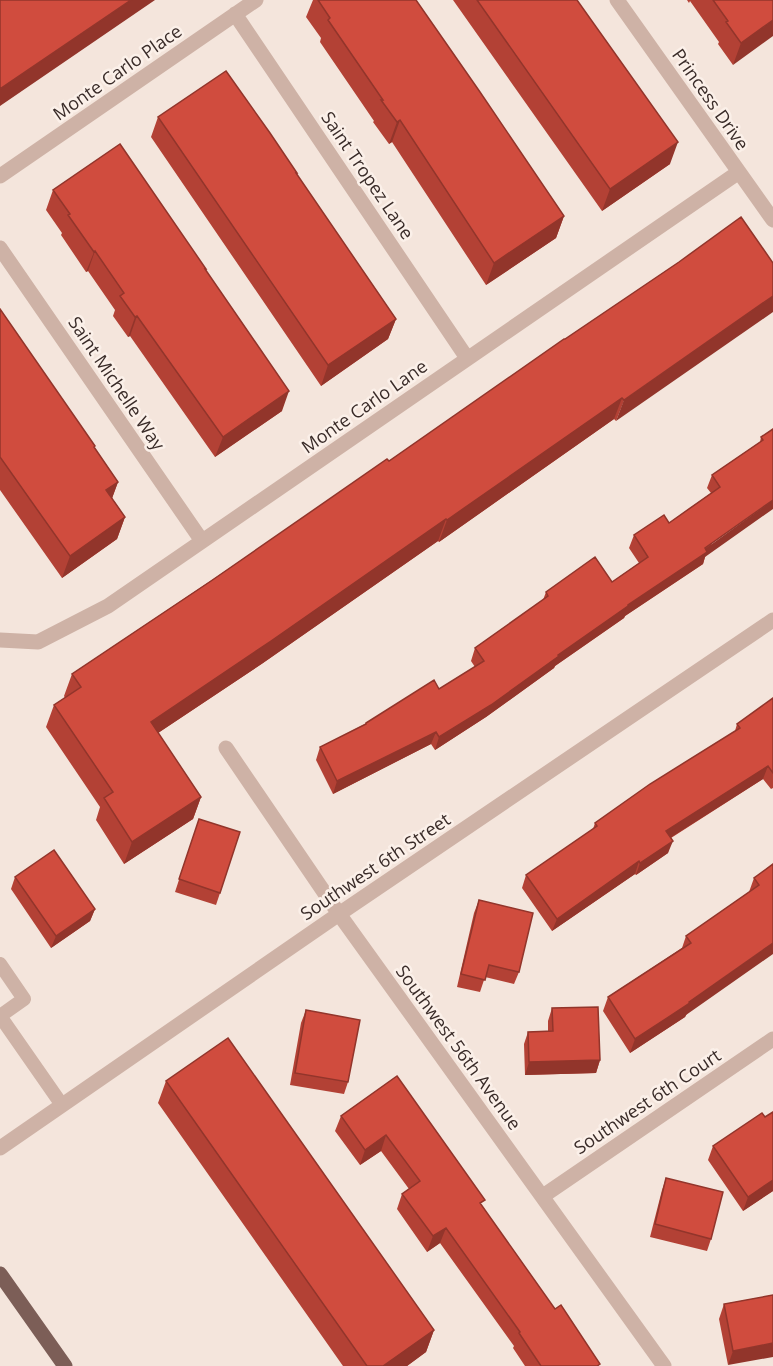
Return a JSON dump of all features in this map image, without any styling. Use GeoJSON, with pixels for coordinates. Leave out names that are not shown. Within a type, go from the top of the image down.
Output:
{"type":"FeatureCollection","features":[{"type":"Feature","properties":{"kind":"main road"},"geometry":{"type":"LineString","coordinates":[[0,1274],[65,1366]]}},
{"type":"Feature","properties":{"kind":"street","name":"Monte Carlo Place"},"geometry":{"type":"LineString","coordinates":[[0,176],[256,0]]}},
{"type":"Feature","properties":{"kind":"street","name":"Princess Drive"},"geometry":{"type":"LineString","coordinates":[[617,0],[773,220]]}},
{"type":"Feature","properties":{"kind":"street","name":"Saint Tropez Lane"},"geometry":{"type":"LineString","coordinates":[[235,14],[468,358]]}},
{"type":"Feature","properties":{"kind":"street","name":"Monte Carlo Lane"},"geometry":{"type":"LineString","coordinates":[[0,640],[38,642],[108,606],[739,172]]}},
{"type":"Feature","properties":{"kind":"street","name":"Saint Michelle Way"},"geometry":{"type":"LineString","coordinates":[[0,248],[202,541]]}},
{"type":"Feature","properties":{"kind":"street","name":"Southwest 6th Street"},"geometry":{"type":"LineString","coordinates":[[0,1148],[339,914],[773,620]]}},
{"type":"Feature","properties":{"kind":"street","name":"Southwest 56th Avenue"},"geometry":{"type":"LineString","coordinates":[[226,748],[339,914],[664,1366]]}},
{"type":"Feature","properties":{"kind":"street","name":"Southwest 6th Court"},"geometry":{"type":"LineString","coordinates":[[543,1196],[773,1039]]}},
{"type":"Feature","properties":{"kind":"lane"},"geometry":{"type":"LineString","coordinates":[[0,964],[24,999],[0,1016],[62,1105]]}},
{"type":"Feature","properties":{"kind":"building"},"geometry":{"type":"Polygon","coordinates":[[[0,0],[131,0],[0,89],[0,0]]]}},
{"type":"Feature","properties":{"kind":"building"},"geometry":{"type":"Polygon","coordinates":[[[318,0],[416,0],[564,216],[494,263],[400,120],[397,122],[381,100],[383,100],[328,20],[330,18],[318,0]]]}},
{"type":"Feature","properties":{"kind":"building"},"geometry":{"type":"Polygon","coordinates":[[[477,0],[577,0],[678,142],[610,189],[477,0]]]}},
{"type":"Feature","properties":{"kind":"building"},"geometry":{"type":"Polygon","coordinates":[[[713,0],[773,0],[773,20],[741,43],[713,0]]]}},
{"type":"Feature","properties":{"kind":"building"},"geometry":{"type":"Polygon","coordinates":[[[226,71],[396,319],[328,365],[158,117],[226,71]]]}},
{"type":"Feature","properties":{"kind":"building"},"geometry":{"type":"Polygon","coordinates":[[[120,144],[289,391],[223,437],[137,316],[135,317],[120,296],[124,293],[68,215],[70,214],[53,190],[120,144]]]}},
{"type":"Feature","properties":{"kind":"building"},"geometry":{"type":"Polygon","coordinates":[[[741,217],[773,263],[773,296],[151,722],[201,797],[132,842],[104,798],[113,792],[54,705],[81,687],[72,674],[387,459],[389,461],[741,217]]]}},
{"type":"Feature","properties":{"kind":"building"},"geometry":{"type":"Polygon","coordinates":[[[0,309],[118,482],[106,490],[125,517],[70,556],[0,457],[0,309]]]}},
{"type":"Feature","properties":{"kind":"building"},"geometry":{"type":"Polygon","coordinates":[[[773,429],[773,500],[705,548],[707,552],[628,605],[491,705],[439,737],[436,732],[337,781],[320,747],[366,724],[434,680],[439,689],[484,661],[475,648],[548,596],[546,592],[595,557],[612,582],[648,557],[634,535],[664,515],[669,523],[720,487],[712,475],[763,440],[761,437],[773,429]]]}},
{"type":"Feature","properties":{"kind":"building"},"geometry":{"type":"Polygon","coordinates":[[[773,698],[773,773],[768,766],[666,831],[673,841],[640,863],[639,861],[557,919],[526,875],[597,826],[595,823],[650,784],[740,728],[737,724],[773,698]]]}},
{"type":"Feature","properties":{"kind":"building"},"geometry":{"type":"Polygon","coordinates":[[[199,819],[240,832],[220,893],[179,879],[199,819]]]}},
{"type":"Feature","properties":{"kind":"building"},"geometry":{"type":"Polygon","coordinates":[[[54,850],[95,909],[56,936],[15,877],[54,850]]]}},
{"type":"Feature","properties":{"kind":"building"},"geometry":{"type":"Polygon","coordinates":[[[773,864],[773,943],[690,1003],[635,1039],[608,997],[691,943],[686,936],[759,885],[754,878],[773,864]]]}},
{"type":"Feature","properties":{"kind":"building"},"geometry":{"type":"Polygon","coordinates":[[[479,900],[533,913],[519,972],[489,965],[485,980],[461,974],[479,900]]]}},
{"type":"Feature","properties":{"kind":"building"},"geometry":{"type":"Polygon","coordinates":[[[598,1007],[600,1060],[529,1062],[528,1032],[553,1031],[552,1008],[598,1007]]]}},
{"type":"Feature","properties":{"kind":"building"},"geometry":{"type":"Polygon","coordinates":[[[306,1010],[360,1020],[348,1082],[295,1073],[306,1010]]]}},
{"type":"Feature","properties":{"kind":"building"},"geometry":{"type":"Polygon","coordinates":[[[228,1038],[434,1330],[383,1366],[367,1366],[166,1081],[228,1038]]]}},
{"type":"Feature","properties":{"kind":"building"},"geometry":{"type":"Polygon","coordinates":[[[397,1076],[485,1200],[480,1203],[555,1309],[561,1305],[600,1364],[597,1366],[541,1366],[520,1332],[446,1228],[433,1236],[402,1194],[420,1181],[386,1135],[365,1150],[341,1116],[397,1076]]]}},
{"type":"Feature","properties":{"kind":"building"},"geometry":{"type":"Polygon","coordinates":[[[773,1112],[773,1180],[748,1197],[713,1146],[762,1113],[765,1117],[773,1112]]]}},
{"type":"Feature","properties":{"kind":"building"},"geometry":{"type":"Polygon","coordinates":[[[666,1178],[723,1192],[711,1239],[655,1224],[666,1178]]]}},
{"type":"Feature","properties":{"kind":"building"},"geometry":{"type":"Polygon","coordinates":[[[773,1295],[773,1343],[733,1351],[724,1304],[773,1295]]]}}]}
